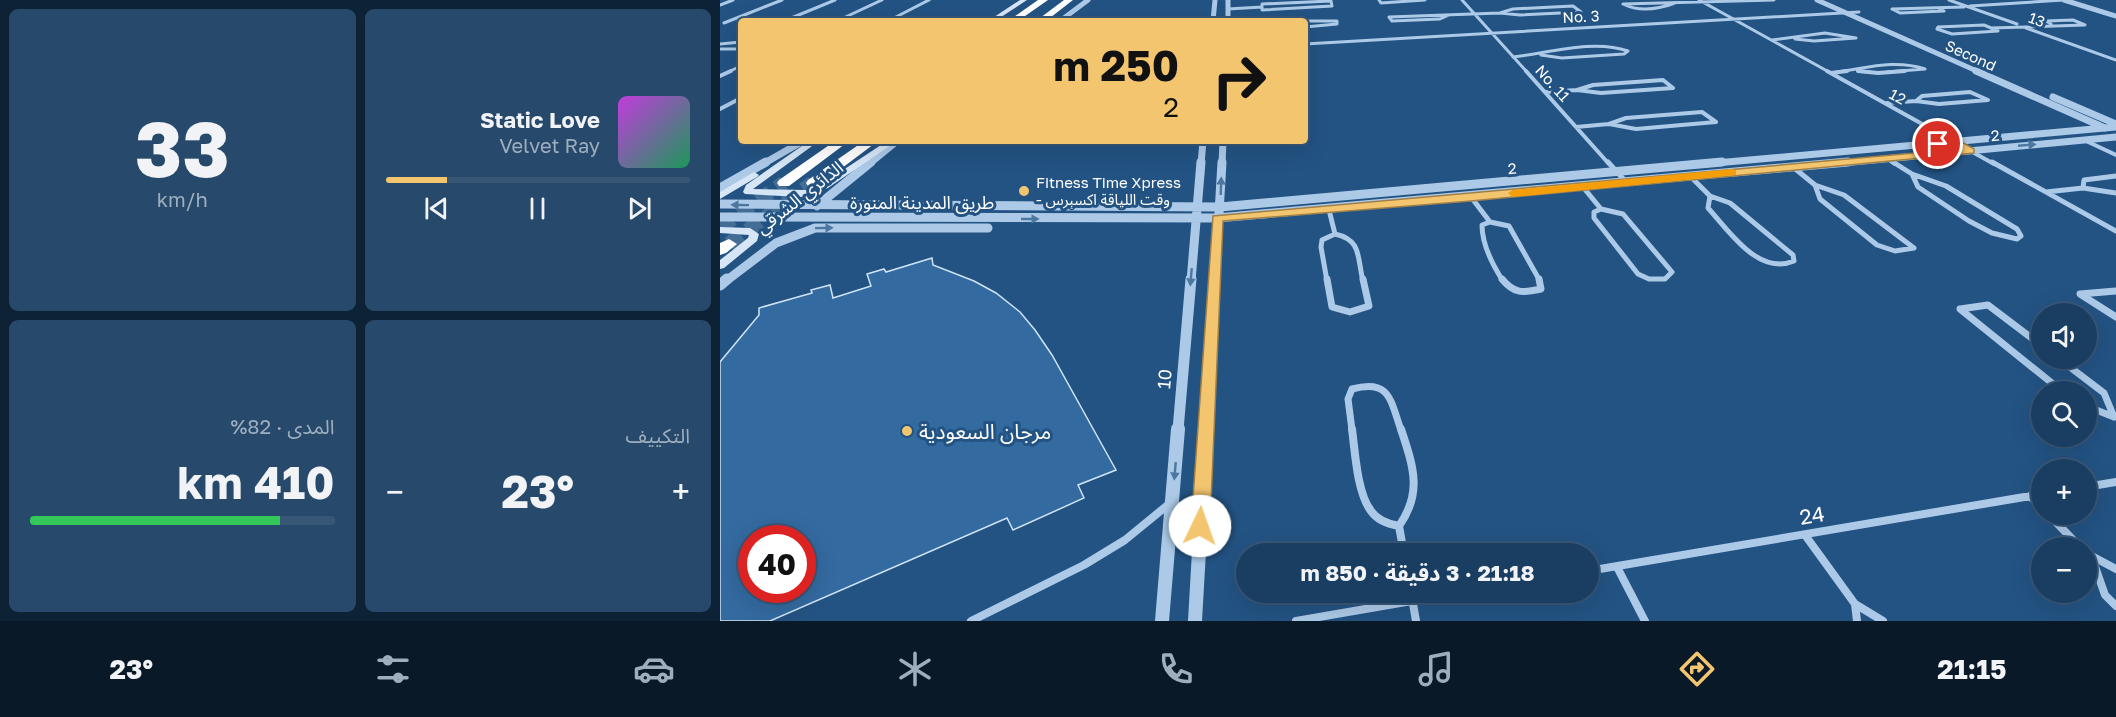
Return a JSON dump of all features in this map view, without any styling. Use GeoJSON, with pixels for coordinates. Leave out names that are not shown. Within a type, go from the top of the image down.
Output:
{"type":"FeatureCollection","features":[{"type":"Feature","properties":{"kind":"highway"},"geometry":{"type":"LineString","coordinates":[[1017,18],[1044,0]]}},
{"type":"Feature","properties":{"kind":"highway"},"geometry":{"type":"LineString","coordinates":[[1044,18],[1069,0]]}},
{"type":"Feature","properties":{"kind":"highway"},"geometry":{"type":"LineString","coordinates":[[784,183],[839,144]]}},
{"type":"Feature","properties":{"kind":"highway"},"geometry":{"type":"LineString","coordinates":[[813,183],[868,144]]}},
{"type":"Feature","properties":{"kind":"main road"},"geometry":{"type":"LineString","coordinates":[[995,18],[1024,0]]}},
{"type":"Feature","properties":{"kind":"main road"},"geometry":{"type":"LineString","coordinates":[[720,196],[803,144]]}},
{"type":"Feature","properties":{"kind":"main road"},"geometry":{"type":"LineString","coordinates":[[811,144],[749,187],[748,192],[753,194],[810,192],[825,186],[890,144]]}},
{"type":"Feature","properties":{"kind":"main road"},"geometry":{"type":"LineString","coordinates":[[720,266],[753,239],[754,234],[750,231],[723,241]]}},
{"type":"Feature","properties":{"kind":"street"},"geometry":{"type":"LineString","coordinates":[[720,5],[733,0]]}},
{"type":"Feature","properties":{"kind":"street"},"geometry":{"type":"LineString","coordinates":[[722,23],[782,0]]}},
{"type":"Feature","properties":{"kind":"street"},"geometry":{"type":"LineString","coordinates":[[791,18],[835,0]]}},
{"type":"Feature","properties":{"kind":"street"},"geometry":{"type":"LineString","coordinates":[[843,18],[882,0]]}},
{"type":"Feature","properties":{"kind":"street"},"geometry":{"type":"LineString","coordinates":[[894,18],[929,0]]}},
{"type":"Feature","properties":{"kind":"street"},"geometry":{"type":"LineString","coordinates":[[1064,18],[1088,0]]}},
{"type":"Feature","properties":{"kind":"street"},"geometry":{"type":"LineString","coordinates":[[1213,18],[1215,0]]}},
{"type":"Feature","properties":{"kind":"street"},"geometry":{"type":"LineString","coordinates":[[1228,0],[1228,18]]}},
{"type":"Feature","properties":{"kind":"street"},"geometry":{"type":"LineString","coordinates":[[1379,0],[1380,3],[1425,0]]}},
{"type":"Feature","properties":{"kind":"street","name":"No. 11"},"geometry":{"type":"LineString","coordinates":[[1462,0],[1626,182]]}},
{"type":"Feature","properties":{"kind":"street"},"geometry":{"type":"LineString","coordinates":[[1675,3],[1668,6],[1630,8],[1623,4],[1774,0]]}},
{"type":"Feature","properties":{"kind":"street","name":"Second"},"geometry":{"type":"LineString","coordinates":[[1817,0],[2106,128],[2116,135]]}},
{"type":"Feature","properties":{"kind":"street","name":"Second"},"geometry":{"type":"LineString","coordinates":[[1831,0],[2116,126]]}},
{"type":"Feature","properties":{"kind":"street","name":"13"},"geometry":{"type":"LineString","coordinates":[[1949,0],[2116,60]]}},
{"type":"Feature","properties":{"kind":"street"},"geometry":{"type":"LineString","coordinates":[[1938,8],[1944,11],[1904,13],[1892,9],[2064,0],[2116,14]]}},
{"type":"Feature","properties":{"kind":"street"},"geometry":{"type":"LineString","coordinates":[[2077,0],[2116,14]]}},
{"type":"Feature","properties":{"kind":"street"},"geometry":{"type":"LineString","coordinates":[[1228,9],[1262,7],[1262,4],[1330,1],[1332,6],[1262,10],[1262,7]]}},
{"type":"Feature","properties":{"kind":"street","name":"12"},"geometry":{"type":"LineString","coordinates":[[1701,1],[2116,231]]}},
{"type":"Feature","properties":{"kind":"street"},"geometry":{"type":"LineString","coordinates":[[1449,15],[1440,19],[1392,21],[1389,16],[1581,12],[1573,6],[1513,9],[1500,13]]}},
{"type":"Feature","properties":{"kind":"street","name":"No. 3"},"geometry":{"type":"LineString","coordinates":[[1308,44],[1859,12]]}},
{"type":"Feature","properties":{"kind":"street"},"geometry":{"type":"LineString","coordinates":[[1991,28],[1998,31],[1952,34],[1937,29],[1938,27],[1984,25],[1991,28],[2051,24],[2057,26],[2085,25],[2073,20],[2046,21],[2051,24]]}},
{"type":"Feature","properties":{"kind":"street"},"geometry":{"type":"LineString","coordinates":[[1308,21],[1337,21],[1337,24],[1308,27]]}},
{"type":"Feature","properties":{"kind":"street"},"geometry":{"type":"LineString","coordinates":[[722,23],[738,23]]}},
{"type":"Feature","properties":{"kind":"street"},"geometry":{"type":"LineString","coordinates":[[720,28],[732,23]]}},
{"type":"Feature","properties":{"kind":"street"},"geometry":{"type":"LineString","coordinates":[[1771,40],[1814,41],[1856,38],[1845,33],[1802,35],[1795,39]]}},
{"type":"Feature","properties":{"kind":"street"},"geometry":{"type":"LineString","coordinates":[[720,44],[738,42]]}},
{"type":"Feature","properties":{"kind":"street"},"geometry":{"type":"LineString","coordinates":[[1514,57],[1541,55],[1562,58],[1624,54],[1628,51],[1614,47],[1555,50],[1541,55]]}},
{"type":"Feature","properties":{"kind":"street"},"geometry":{"type":"LineString","coordinates":[[720,49],[738,49]]}},
{"type":"Feature","properties":{"kind":"street"},"geometry":{"type":"LineString","coordinates":[[2100,55],[2116,54]]}},
{"type":"Feature","properties":{"kind":"street"},"geometry":{"type":"LineString","coordinates":[[1831,73],[1858,70],[1878,73],[1925,69],[1911,63],[1865,66],[1858,70]]}},
{"type":"Feature","properties":{"kind":"street"},"geometry":{"type":"LineString","coordinates":[[720,76],[738,67]]}},
{"type":"Feature","properties":{"kind":"street"},"geometry":{"type":"LineString","coordinates":[[720,71],[730,71]]}},
{"type":"Feature","properties":{"kind":"street"},"geometry":{"type":"LineString","coordinates":[[1546,93],[1577,90],[1593,85],[1663,80],[1673,88],[1601,93],[1577,90]]}},
{"type":"Feature","properties":{"kind":"street"},"geometry":{"type":"LineString","coordinates":[[1886,103],[1916,101],[1939,104],[1988,100],[1970,92],[1922,96],[1916,101]]}},
{"type":"Feature","properties":{"kind":"street"},"geometry":{"type":"LineString","coordinates":[[720,109],[738,100]]}},
{"type":"Feature","properties":{"kind":"street"},"geometry":{"type":"LineString","coordinates":[[1576,127],[1609,124],[1626,118],[1702,112],[1716,122],[1636,129],[1609,124]]}},
{"type":"Feature","properties":{"kind":"street","name":"2"},"geometry":{"type":"LineString","coordinates":[[1219,213],[1618,172],[1958,143],[2116,126]]}},
{"type":"Feature","properties":{"kind":"street","name":"2"},"geometry":{"type":"LineString","coordinates":[[1196,213],[1329,210],[1888,159],[2116,135]]}},
{"type":"Feature","properties":{"kind":"street"},"geometry":{"type":"LineString","coordinates":[[2084,140],[2116,155]]}},
{"type":"Feature","properties":{"kind":"street"},"geometry":{"type":"LineString","coordinates":[[720,188],[798,144]]}},
{"type":"Feature","properties":{"kind":"street","name":"الدائري الشرقي"},"geometry":{"type":"LineString","coordinates":[[720,278],[817,206],[891,144]]}},
{"type":"Feature","properties":{"kind":"street","name":"10"},"geometry":{"type":"LineString","coordinates":[[1162,621],[1203,144]]}},
{"type":"Feature","properties":{"kind":"street"},"geometry":{"type":"LineString","coordinates":[[1195,621],[1223,144]]}},
{"type":"Feature","properties":{"kind":"street"},"geometry":{"type":"LineString","coordinates":[[1888,159],[1912,174],[1946,186],[2017,229],[2021,236],[2017,239],[1990,233],[1918,187],[1912,174]]}},
{"type":"Feature","properties":{"kind":"street"},"geometry":{"type":"LineString","coordinates":[[1792,167],[1815,185],[1844,195],[1914,248],[1910,251],[1898,252],[1884,249],[1820,199],[1815,185]]}},
{"type":"Feature","properties":{"kind":"street"},"geometry":{"type":"LineString","coordinates":[[1690,176],[1710,196],[1731,203],[1793,255],[1794,261],[1777,265],[1767,263],[1757,257],[1708,208],[1710,196]]}},
{"type":"Feature","properties":{"kind":"street"},"geometry":{"type":"LineString","coordinates":[[2083,188],[2084,180],[2116,176]]}},
{"type":"Feature","properties":{"kind":"street"},"geometry":{"type":"LineString","coordinates":[[1583,187],[1601,209],[1623,214],[1672,272],[1665,279],[1649,279],[1638,274],[1594,218],[1594,212],[1601,209]]}},
{"type":"Feature","properties":{"kind":"street"},"geometry":{"type":"LineString","coordinates":[[2046,192],[2083,188],[2116,193]]}},
{"type":"Feature","properties":{"kind":"street"},"geometry":{"type":"LineString","coordinates":[[1471,197],[1490,222],[1509,226],[1539,277],[1541,290],[1518,292],[1504,284],[1485,245],[1482,225],[1490,222]]}},
{"type":"Feature","properties":{"kind":"street","name":"طريق المدينة المنورة"},"geometry":{"type":"LineString","coordinates":[[720,204],[1196,213]]}},
{"type":"Feature","properties":{"kind":"street"},"geometry":{"type":"LineString","coordinates":[[1329,210],[1335,234]]}},
{"type":"Feature","properties":{"kind":"street","name":"طريق المدينة المنورة"},"geometry":{"type":"LineString","coordinates":[[720,217],[1196,213]]}},
{"type":"Feature","properties":{"kind":"street"},"geometry":{"type":"LineString","coordinates":[[720,285],[782,238],[796,232],[815,228],[988,228]]}},
{"type":"Feature","properties":{"kind":"street"},"geometry":{"type":"LineString","coordinates":[[1335,234],[1347,237],[1354,242],[1369,306],[1359,312],[1341,313],[1332,307],[1322,240],[1335,234]]}},
{"type":"Feature","properties":{"kind":"street"},"geometry":{"type":"LineString","coordinates":[[2116,291],[2080,294],[2116,317]]}},
{"type":"Feature","properties":{"kind":"street"},"geometry":{"type":"LineString","coordinates":[[2031,338],[1988,305],[1960,309],[2031,366]]}},
{"type":"Feature","properties":{"kind":"street"},"geometry":{"type":"LineString","coordinates":[[2034,369],[2049,381]]}},
{"type":"Feature","properties":{"kind":"street"},"geometry":{"type":"LineString","coordinates":[[2072,369],[2104,393],[2115,418]]}},
{"type":"Feature","properties":{"kind":"street"},"geometry":{"type":"LineString","coordinates":[[1399,526],[1384,523],[1369,508],[1360,471],[1348,399],[1352,389],[1367,385],[1378,386],[1386,390],[1393,408],[1415,485],[1413,506],[1399,526],[1402,543]]}},
{"type":"Feature","properties":{"kind":"street"},"geometry":{"type":"LineString","coordinates":[[2097,410],[2115,418]]}},
{"type":"Feature","properties":{"kind":"street"},"geometry":{"type":"LineString","coordinates":[[2097,485],[2116,482]]}},
{"type":"Feature","properties":{"kind":"street","name":"24"},"geometry":{"type":"LineString","coordinates":[[1599,569],[2030,496]]}},
{"type":"Feature","properties":{"kind":"street"},"geometry":{"type":"LineString","coordinates":[[971,621],[1084,565],[1125,540],[1172,502]]}},
{"type":"Feature","properties":{"kind":"street"},"geometry":{"type":"LineString","coordinates":[[2059,525],[2070,537]]}},
{"type":"Feature","properties":{"kind":"street"},"geometry":{"type":"LineString","coordinates":[[1805,535],[1855,604],[1883,621]]}},
{"type":"Feature","properties":{"kind":"street"},"geometry":{"type":"LineString","coordinates":[[2097,559],[2116,569]]}},
{"type":"Feature","properties":{"kind":"street"},"geometry":{"type":"LineString","coordinates":[[1617,567],[1645,621]]}},
{"type":"Feature","properties":{"kind":"street"},"geometry":{"type":"LineString","coordinates":[[2097,575],[2105,595],[2116,606]]}},
{"type":"Feature","properties":{"kind":"street"},"geometry":{"type":"LineString","coordinates":[[1296,621],[1383,603]]}},
{"type":"Feature","properties":{"kind":"street"},"geometry":{"type":"LineString","coordinates":[[1413,603],[1416,621]]}},
{"type":"Feature","properties":{"kind":"street"},"geometry":{"type":"LineString","coordinates":[[1855,604],[1857,621]]}},
{"type":"Feature","properties":{"kind":"building","name":"مرجان السعودية"},"geometry":{"type":"Polygon","coordinates":[[[932,258],[933,265],[974,281],[996,293],[1020,312],[1052,355],[1116,470],[1078,485],[1084,498],[1013,530],[1007,518],[816,601],[816,525],[738,525],[738,603],[811,603],[770,621],[720,621],[720,362],[759,315],[759,308],[812,293],[811,290],[830,285],[833,298],[871,286],[867,274],[884,269],[886,272],[932,258]]]}},
{"type":"Feature","properties":{"kind":"tunnel"},"geometry":{"type":"LineString","coordinates":[[720,227],[784,183]]}},
{"type":"Feature","properties":{"kind":"tunnel"},"geometry":{"type":"LineString","coordinates":[[729,244],[813,183]]}},
{"type":"Feature","properties":{"kind":"slow traffic"},"geometry":{"type":"LineString","coordinates":[[1513,193],[1732,172]]}},
{"type":"Feature","properties":{"kind":"place","name":"Fitness Time Xpress - وقت اللياقة اكسبرس"},"geometry":{"type":"Point","coordinates":[1024,191]}},
{"type":"Feature","properties":{"kind":"place","name":"مرجان السعودية"},"geometry":{"type":"Point","coordinates":[907,431]}},
{"type":"Feature","properties":{"kind":"route"},"geometry":{"type":"LineString","coordinates":[[1200,526],[1217,218],[1329,210],[1970,151],[1958,143],[1938,144]]}}]}
